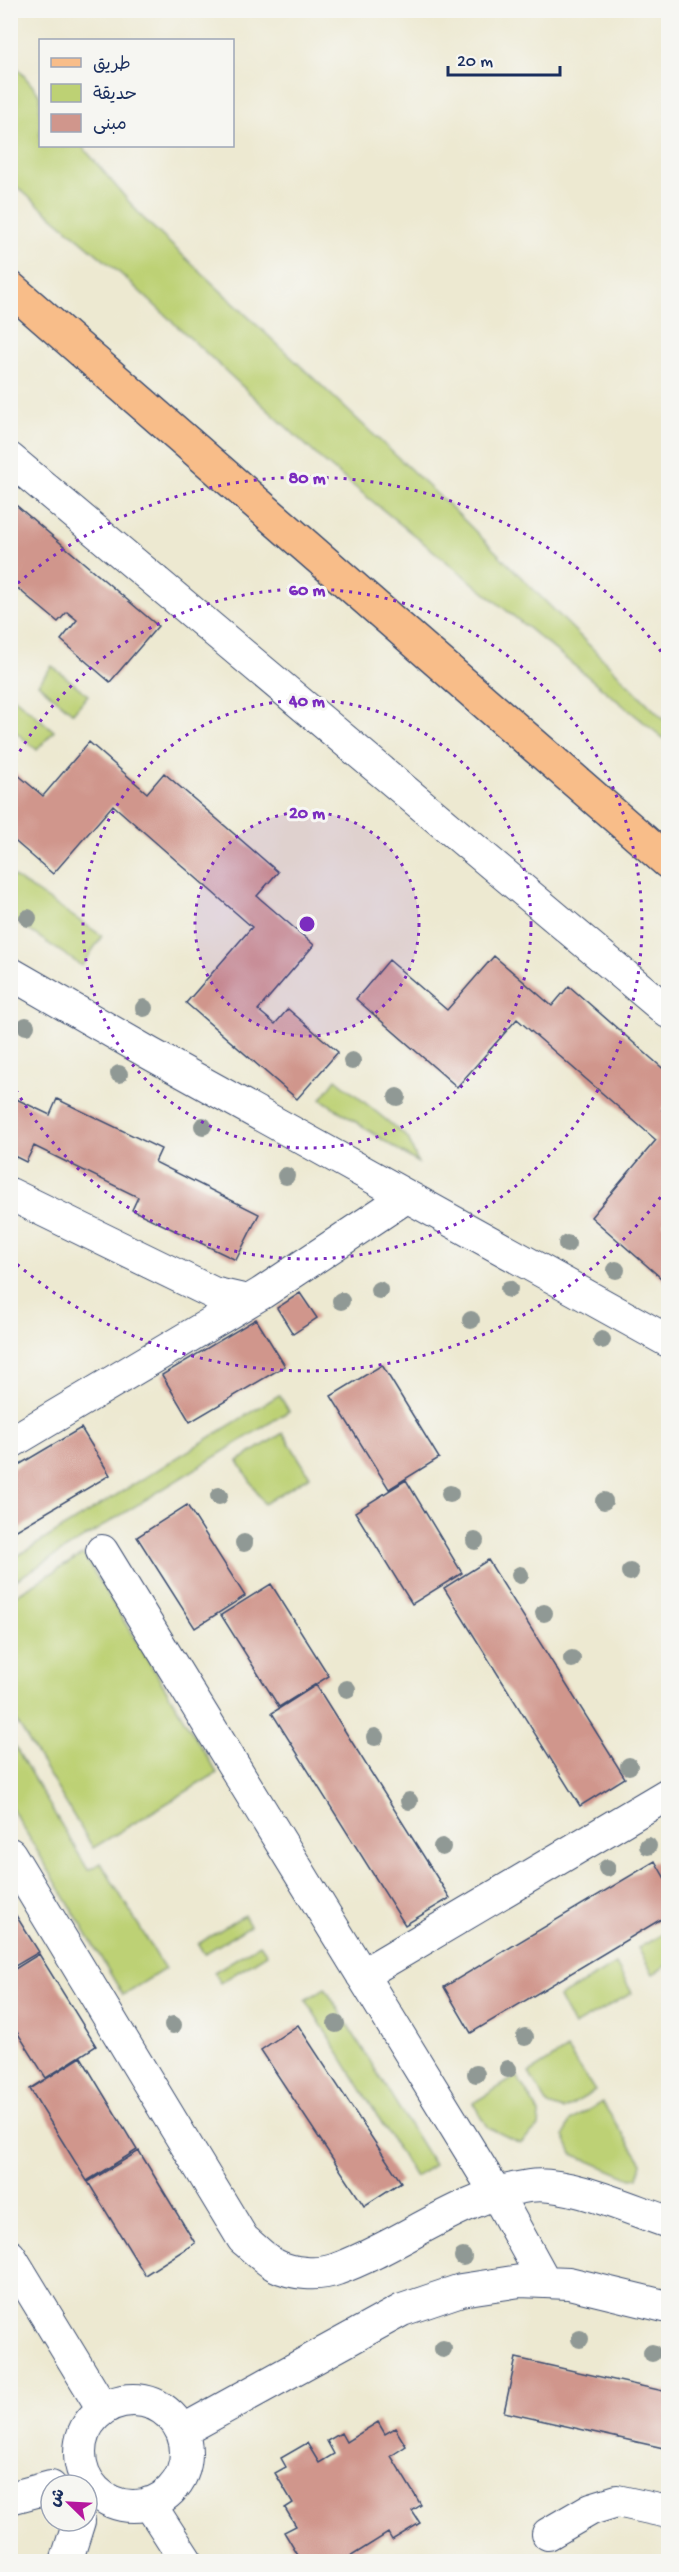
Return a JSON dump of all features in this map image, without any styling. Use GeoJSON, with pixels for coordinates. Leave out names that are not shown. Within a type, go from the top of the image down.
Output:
{"type":"FeatureCollection","features":[{"type":"Feature","properties":{"kind":"main road"},"geometry":{"type":"LineString","coordinates":[[10,288],[669,862]]}},
{"type":"Feature","properties":{"kind":"street"},"geometry":{"type":"LineString","coordinates":[[10,459],[669,1012]]}},
{"type":"Feature","properties":{"kind":"street"},"geometry":{"type":"LineString","coordinates":[[10,973],[406,1197],[669,1341]]}},
{"type":"Feature","properties":{"kind":"street"},"geometry":{"type":"LineString","coordinates":[[10,1194],[203,1288],[248,1301]]}},
{"type":"Feature","properties":{"kind":"street"},"geometry":{"type":"LineString","coordinates":[[10,1443],[248,1301],[406,1197]]}},
{"type":"Feature","properties":{"kind":"street"},"geometry":{"type":"LineString","coordinates":[[102,1551],[496,2193],[545,2282]]}},
{"type":"Feature","properties":{"kind":"street"},"geometry":{"type":"LineString","coordinates":[[362,1975],[669,1794]]}},
{"type":"Feature","properties":{"kind":"street"},"geometry":{"type":"LineString","coordinates":[[10,1854],[243,2239],[275,2265],[309,2274],[336,2270],[496,2193],[531,2185],[561,2187],[669,2222]]}},
{"type":"Feature","properties":{"kind":"street"},"geometry":{"type":"LineString","coordinates":[[10,2256],[103,2409]]}},
{"type":"Feature","properties":{"kind":"street"},"geometry":{"type":"LineString","coordinates":[[182,2431],[402,2310],[461,2290],[520,2281],[569,2283],[669,2307]]}},
{"type":"Feature","properties":{"kind":"street"},"geometry":{"type":"LineString","coordinates":[[81,2473],[80,2446],[84,2432],[92,2419],[103,2409],[124,2400],[147,2401],[162,2407],[174,2417],[182,2431],[186,2448],[185,2466],[178,2482],[165,2495],[149,2504],[133,2506],[117,2503],[99,2495]]}},
{"type":"Feature","properties":{"kind":"street"},"geometry":{"type":"LineString","coordinates":[[10,2498],[39,2490]]}},
{"type":"Feature","properties":{"kind":"street"},"geometry":{"type":"LineString","coordinates":[[548,2534],[591,2509],[617,2501],[669,2512]]}},
{"type":"Feature","properties":{"kind":"street"},"geometry":{"type":"LineString","coordinates":[[149,2504],[187,2562]]}},
{"type":"Feature","properties":{"kind":"street"},"geometry":{"type":"LineString","coordinates":[[66,2562],[75,2533]]}},
{"type":"Feature","properties":{"kind":"green space"},"geometry":{"type":"Polygon","coordinates":[[[11,60],[39,94],[39,147],[83,147],[142,217],[457,513],[668,724],[668,742],[323,461],[122,275],[11,182],[11,60]]]}},
{"type":"Feature","properties":{"kind":"green space"},"geometry":{"type":"Polygon","coordinates":[[[52,666],[88,695],[73,713],[38,684],[52,666]]]}},
{"type":"Feature","properties":{"kind":"green space"},"geometry":{"type":"Polygon","coordinates":[[[10,694],[54,731],[37,750],[11,728],[10,694]]]}},
{"type":"Feature","properties":{"kind":"green space"},"geometry":{"type":"Polygon","coordinates":[[[10,874],[102,936],[82,966],[11,918],[10,874]]]}},
{"type":"Feature","properties":{"kind":"green space"},"geometry":{"type":"Polygon","coordinates":[[[336,1079],[408,1138],[418,1163],[321,1099],[336,1079]]]}},
{"type":"Feature","properties":{"kind":"green space"},"geometry":{"type":"Polygon","coordinates":[[[279,1395],[289,1411],[11,1583],[11,1560],[279,1395]]]}},
{"type":"Feature","properties":{"kind":"green space"},"geometry":{"type":"Polygon","coordinates":[[[283,1433],[310,1476],[264,1504],[238,1461],[283,1433]]]}},
{"type":"Feature","properties":{"kind":"green space"},"geometry":{"type":"Polygon","coordinates":[[[83,1554],[217,1773],[93,1848],[11,1712],[11,1598],[83,1554]]]}},
{"type":"Feature","properties":{"kind":"green space"},"geometry":{"type":"Polygon","coordinates":[[[11,1740],[88,1870],[101,1863],[165,1969],[123,1995],[11,1807],[11,1740]]]}},
{"type":"Feature","properties":{"kind":"green space"},"geometry":{"type":"Polygon","coordinates":[[[244,1915],[250,1926],[204,1954],[198,1944],[244,1915]]]}},
{"type":"Feature","properties":{"kind":"green space"},"geometry":{"type":"Polygon","coordinates":[[[668,1931],[668,1965],[653,1974],[638,1948],[668,1931]]]}},
{"type":"Feature","properties":{"kind":"green space"},"geometry":{"type":"Polygon","coordinates":[[[260,1944],[267,1954],[220,1983],[214,1972],[260,1944]]]}},
{"type":"Feature","properties":{"kind":"green space"},"geometry":{"type":"Polygon","coordinates":[[[616,1964],[632,1993],[574,2026],[559,1997],[616,1964]]]}},
{"type":"Feature","properties":{"kind":"green space"},"geometry":{"type":"Polygon","coordinates":[[[325,1988],[434,2165],[415,2177],[306,2000],[325,1988]]]}},
{"type":"Feature","properties":{"kind":"green space"},"geometry":{"type":"Polygon","coordinates":[[[567,2049],[595,2091],[563,2110],[548,2105],[529,2073],[567,2049]]]}},
{"type":"Feature","properties":{"kind":"green space"},"geometry":{"type":"Polygon","coordinates":[[[517,2076],[540,2114],[539,2127],[520,2143],[487,2127],[473,2103],[517,2076]]]}},
{"type":"Feature","properties":{"kind":"green space"},"geometry":{"type":"Polygon","coordinates":[[[602,2102],[642,2163],[638,2178],[631,2179],[572,2154],[564,2136],[570,2121],[602,2102]]]}},
{"type":"Feature","properties":{"kind":"building"},"geometry":{"type":"Polygon","coordinates":[[[10,500],[158,626],[110,682],[61,640],[77,620],[67,612],[58,622],[10,582],[10,500]]]}},
{"type":"Feature","properties":{"kind":"building"},"geometry":{"type":"Polygon","coordinates":[[[89,742],[147,793],[164,773],[278,872],[257,896],[314,945],[258,1010],[275,1024],[288,1009],[338,1052],[297,1099],[186,1003],[252,927],[113,805],[53,874],[10,837],[10,768],[43,796],[89,742]]]}},
{"type":"Feature","properties":{"kind":"building"},"geometry":{"type":"Polygon","coordinates":[[[494,956],[552,1006],[569,986],[668,1073],[668,1102],[662,1110],[668,1116],[668,1217],[663,1223],[668,1228],[668,1284],[591,1217],[656,1140],[517,1019],[457,1087],[356,999],[389,960],[447,1010],[494,956]]]}},
{"type":"Feature","properties":{"kind":"building"},"geometry":{"type":"Polygon","coordinates":[[[10,1096],[50,1115],[57,1099],[161,1149],[155,1162],[259,1214],[236,1260],[132,1210],[138,1197],[34,1146],[26,1162],[10,1154],[10,1096]]]}},
{"type":"Feature","properties":{"kind":"building"},"geometry":{"type":"Polygon","coordinates":[[[300,1293],[317,1318],[293,1334],[277,1308],[300,1293]]]}},
{"type":"Feature","properties":{"kind":"building"},"geometry":{"type":"Polygon","coordinates":[[[256,1319],[285,1366],[190,1422],[162,1375],[256,1319]]]}},
{"type":"Feature","properties":{"kind":"building"},"geometry":{"type":"Polygon","coordinates":[[[382,1365],[439,1458],[389,1489],[331,1396],[382,1365]]]}},
{"type":"Feature","properties":{"kind":"building"},"geometry":{"type":"Polygon","coordinates":[[[81,1428],[110,1475],[15,1531],[10,1524],[10,1470],[81,1428]]]}},
{"type":"Feature","properties":{"kind":"building"},"geometry":{"type":"Polygon","coordinates":[[[406,1480],[462,1573],[412,1604],[355,1512],[406,1480]]]}},
{"type":"Feature","properties":{"kind":"building"},"geometry":{"type":"Polygon","coordinates":[[[187,1505],[245,1596],[195,1628],[137,1537],[187,1505]]]}},
{"type":"Feature","properties":{"kind":"building"},"geometry":{"type":"Polygon","coordinates":[[[488,1560],[625,1778],[580,1806],[444,1588],[488,1560]]]}},
{"type":"Feature","properties":{"kind":"building"},"geometry":{"type":"Polygon","coordinates":[[[271,1584],[329,1676],[279,1707],[221,1615],[271,1584]]]}},
{"type":"Feature","properties":{"kind":"building"},"geometry":{"type":"Polygon","coordinates":[[[316,1685],[450,1898],[405,1925],[272,1713],[316,1685]]]}},
{"type":"Feature","properties":{"kind":"building"},"geometry":{"type":"Polygon","coordinates":[[[655,1861],[668,1884],[668,1915],[471,2033],[444,1987],[655,1861]]]}},
{"type":"Feature","properties":{"kind":"building"},"geometry":{"type":"Polygon","coordinates":[[[10,1906],[39,1952],[10,1969],[10,1906]]]}},
{"type":"Feature","properties":{"kind":"building"},"geometry":{"type":"Polygon","coordinates":[[[39,1954],[96,2046],[46,2078],[10,2021],[10,1972],[39,1954]]]}},
{"type":"Feature","properties":{"kind":"building"},"geometry":{"type":"Polygon","coordinates":[[[298,2025],[401,2182],[364,2206],[261,2050],[298,2025]]]}},
{"type":"Feature","properties":{"kind":"building"},"geometry":{"type":"Polygon","coordinates":[[[81,2057],[137,2150],[87,2181],[30,2089],[81,2057]]]}},
{"type":"Feature","properties":{"kind":"building"},"geometry":{"type":"Polygon","coordinates":[[[139,2151],[195,2243],[145,2275],[88,2182],[139,2151]]]}},
{"type":"Feature","properties":{"kind":"building"},"geometry":{"type":"Polygon","coordinates":[[[516,2358],[668,2392],[668,2449],[504,2412],[516,2358]]]}},
{"type":"Feature","properties":{"kind":"building"},"geometry":{"type":"Polygon","coordinates":[[[378,2422],[385,2434],[395,2428],[406,2446],[391,2456],[421,2505],[412,2511],[420,2523],[392,2540],[388,2533],[342,2562],[302,2562],[284,2532],[296,2526],[285,2508],[293,2503],[275,2473],[286,2467],[281,2458],[307,2443],[319,2463],[334,2454],[327,2441],[341,2433],[346,2442],[378,2422]]]}}]}
